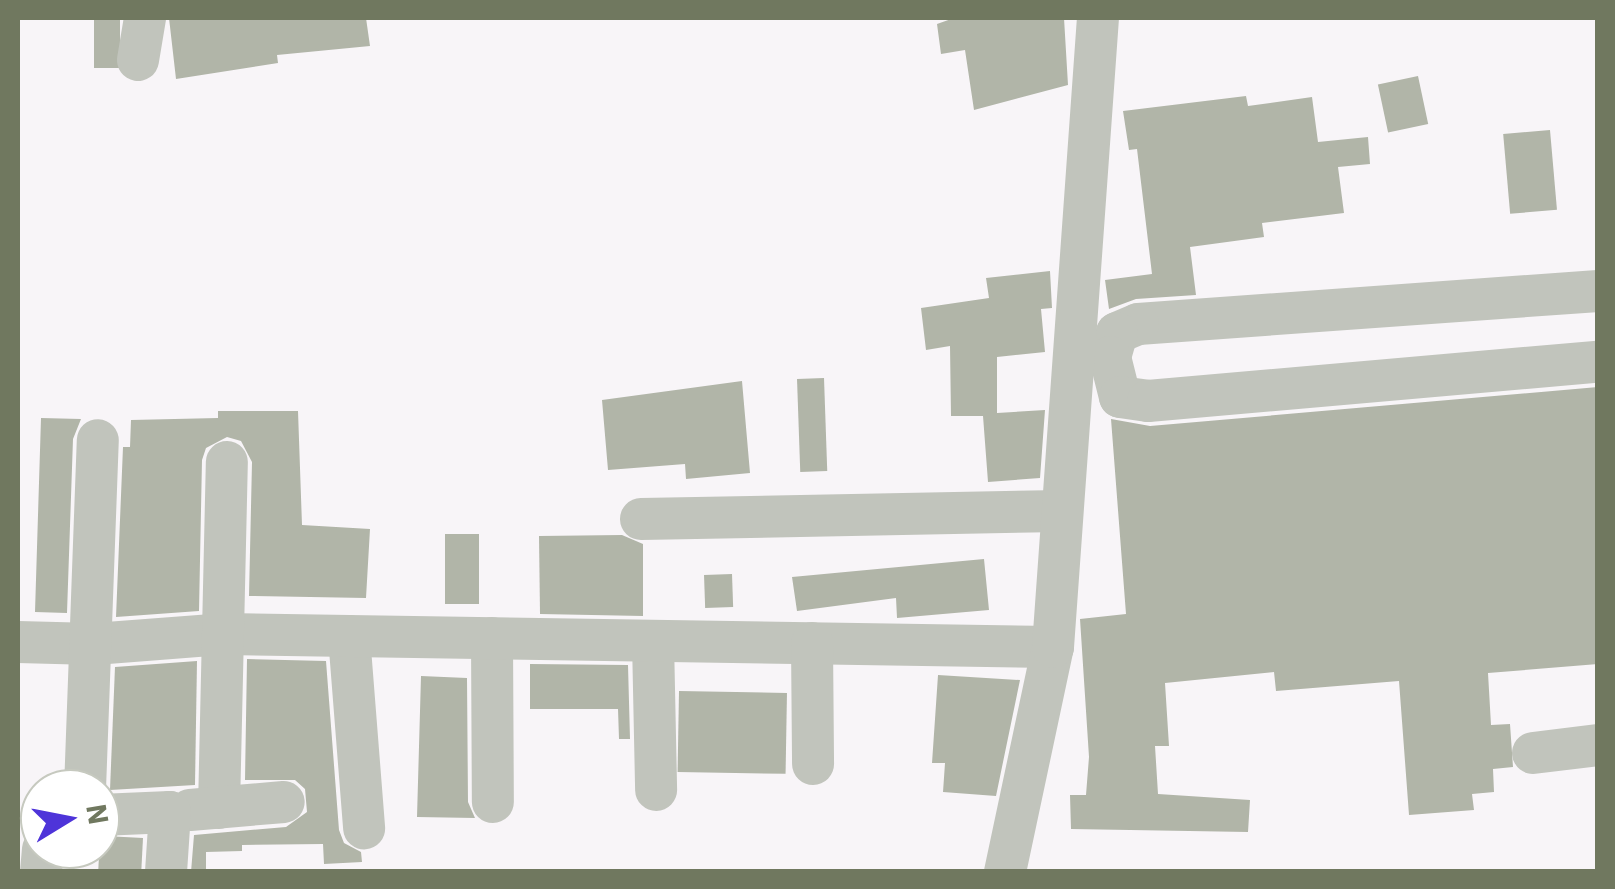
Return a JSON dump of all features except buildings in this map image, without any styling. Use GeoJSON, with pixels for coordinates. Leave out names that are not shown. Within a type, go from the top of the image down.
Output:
{"type":"FeatureCollection","features":[{"type":"Feature","properties":{"kind":"street"},"geometry":{"type":"LineString","coordinates":[[138,60],[144,18]]}},
{"type":"Feature","properties":{"kind":"street"},"geometry":{"type":"LineString","coordinates":[[1005,872],[1053,646],[1098,18]]}},
{"type":"Feature","properties":{"kind":"street"},"geometry":{"type":"LineString","coordinates":[[1598,291],[1138,324],[1117,333],[1110,357],[1120,397],[1148,401],[1598,362]]}},
{"type":"Feature","properties":{"kind":"street"},"geometry":{"type":"LineString","coordinates":[[86,769],[94,644],[98,440]]}},
{"type":"Feature","properties":{"kind":"street"},"geometry":{"type":"LineString","coordinates":[[218,808],[227,462]]}},
{"type":"Feature","properties":{"kind":"street"},"geometry":{"type":"LineString","coordinates":[[642,519],[1062,511]]}},
{"type":"Feature","properties":{"kind":"street"},"geometry":{"type":"LineString","coordinates":[[18,642],[94,644],[223,634],[1053,646]]}},
{"type":"Feature","properties":{"kind":"street"},"geometry":{"type":"LineString","coordinates":[[348,636],[364,828]]}},
{"type":"Feature","properties":{"kind":"street"},"geometry":{"type":"LineString","coordinates":[[492,638],[493,802]]}},
{"type":"Feature","properties":{"kind":"street"},"geometry":{"type":"LineString","coordinates":[[653,641],[656,790]]}},
{"type":"Feature","properties":{"kind":"street"},"geometry":{"type":"LineString","coordinates":[[812,643],[813,764]]}},
{"type":"Feature","properties":{"kind":"street"},"geometry":{"type":"LineString","coordinates":[[1533,753],[1598,746]]}},
{"type":"Feature","properties":{"kind":"street"},"geometry":{"type":"LineString","coordinates":[[120,814],[284,802]]}},
{"type":"Feature","properties":{"kind":"street"},"geometry":{"type":"LineString","coordinates":[[166,872],[170,812]]}}]}
